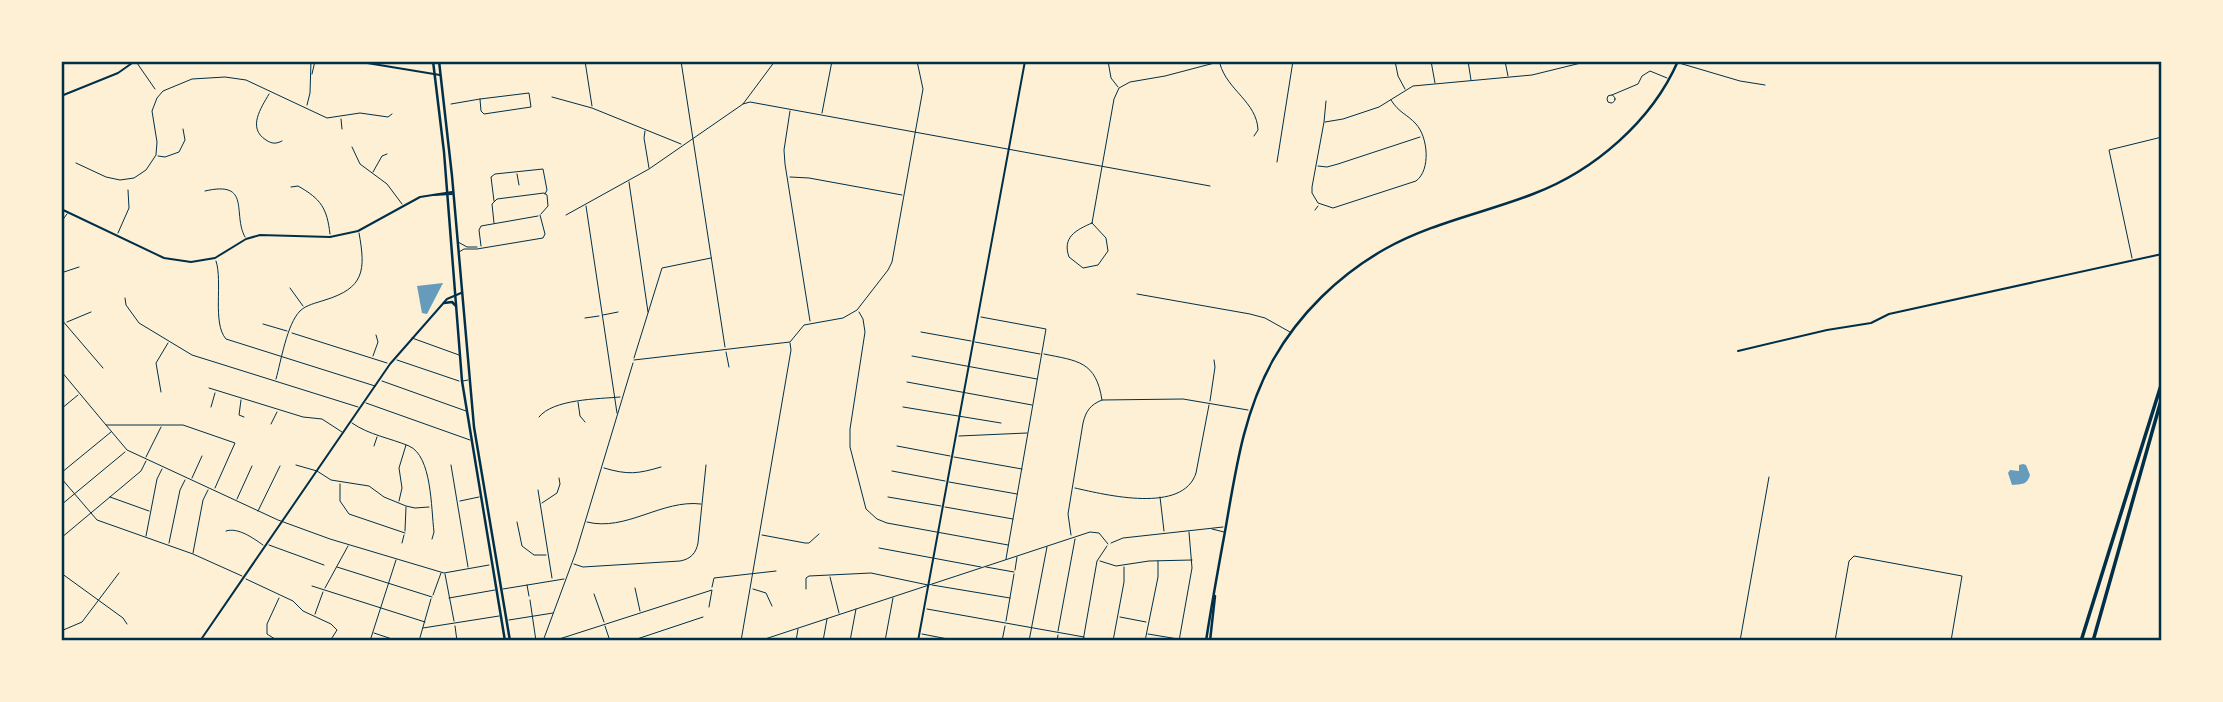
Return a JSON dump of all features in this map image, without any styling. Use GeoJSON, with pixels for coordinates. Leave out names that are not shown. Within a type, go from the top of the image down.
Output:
{"type":"FeatureCollection","features":[{"type":"Feature","properties":{"kind":"highway"},"geometry":{"type":"LineString","coordinates":[[2081,641],[2162,382]]}},
{"type":"Feature","properties":{"kind":"highway"},"geometry":{"type":"LineString","coordinates":[[2094,641],[2162,397]]}},
{"type":"Feature","properties":{"kind":"main road"},"geometry":{"type":"LineString","coordinates":[[433,61],[457,241],[468,380],[506,641]]}},
{"type":"Feature","properties":{"kind":"main road"},"geometry":{"type":"LineString","coordinates":[[439,61],[451,193],[462,381],[491,564],[506,620],[506,641]]}},
{"type":"Feature","properties":{"kind":"main road"},"geometry":{"type":"LineString","coordinates":[[1208,641],[1241,439],[1250,410],[1274,358],[1316,303],[1332,287],[1386,248],[1436,226],[1548,188],[1582,168],[1634,126],[1669,79],[1678,62]]}},
{"type":"Feature","properties":{"kind":"main road"},"geometry":{"type":"LineString","coordinates":[[443,303],[452,302],[457,309]]}},
{"type":"Feature","properties":{"kind":"street"},"geometry":{"type":"LineString","coordinates":[[61,96],[118,73],[136,61],[155,89]]}},
{"type":"Feature","properties":{"kind":"street"},"geometry":{"type":"LineString","coordinates":[[311,61],[312,76]]}},
{"type":"Feature","properties":{"kind":"street"},"geometry":{"type":"LineString","coordinates":[[306,108],[315,61]]}},
{"type":"Feature","properties":{"kind":"street"},"geometry":{"type":"LineString","coordinates":[[355,61],[440,75]]}},
{"type":"Feature","properties":{"kind":"street"},"geometry":{"type":"LineString","coordinates":[[585,61],[592,108]]}},
{"type":"Feature","properties":{"kind":"street"},"geometry":{"type":"LineString","coordinates":[[681,61],[729,367]]}},
{"type":"Feature","properties":{"kind":"street"},"geometry":{"type":"LineString","coordinates":[[566,215],[649,169],[743,104],[775,61]]}},
{"type":"Feature","properties":{"kind":"street"},"geometry":{"type":"LineString","coordinates":[[822,115],[832,61]]}},
{"type":"Feature","properties":{"kind":"street"},"geometry":{"type":"LineString","coordinates":[[634,360],[790,342],[801,328],[810,323],[843,318],[858,310],[892,262],[923,83],[917,61]]}},
{"type":"Feature","properties":{"kind":"street"},"geometry":{"type":"LineString","coordinates":[[918,641],[1025,61]]}},
{"type":"Feature","properties":{"kind":"street"},"geometry":{"type":"LineString","coordinates":[[1108,61],[1111,78],[1119,88]]}},
{"type":"Feature","properties":{"kind":"street"},"geometry":{"type":"LineString","coordinates":[[1277,162],[1293,61]]}},
{"type":"Feature","properties":{"kind":"street"},"geometry":{"type":"LineString","coordinates":[[1395,61],[1398,76],[1405,89]]}},
{"type":"Feature","properties":{"kind":"street"},"geometry":{"type":"LineString","coordinates":[[1431,61],[1436,83]]}},
{"type":"Feature","properties":{"kind":"street"},"geometry":{"type":"LineString","coordinates":[[1468,61],[1472,80]]}},
{"type":"Feature","properties":{"kind":"street"},"geometry":{"type":"LineString","coordinates":[[1505,61],[1508,77]]}},
{"type":"Feature","properties":{"kind":"street"},"geometry":{"type":"LineString","coordinates":[[1324,122],[1343,119],[1391,100],[1405,89],[1436,83],[1532,75],[1589,61]]}},
{"type":"Feature","properties":{"kind":"street"},"geometry":{"type":"LineString","coordinates":[[1092,223],[1114,99],[1119,88],[1130,82],[1220,62],[1228,81],[1253,112],[1258,130],[1254,136]]}},
{"type":"Feature","properties":{"kind":"street"},"geometry":{"type":"LineString","coordinates":[[1678,62],[1740,81],[1765,85]]}},
{"type":"Feature","properties":{"kind":"street"},"geometry":{"type":"LineString","coordinates":[[1612,95],[1638,84],[1642,76],[1650,71],[1669,79]]}},
{"type":"Feature","properties":{"kind":"street"},"geometry":{"type":"LineString","coordinates":[[76,163],[106,177],[120,180],[134,178],[146,170],[156,156],[157,142],[152,111],[157,98],[163,91],[192,79],[246,79],[322,117],[360,113],[388,117],[392,114]]}},
{"type":"Feature","properties":{"kind":"street"},"geometry":{"type":"LineString","coordinates":[[270,92],[258,116],[256,127],[258,133],[268,142],[276,144],[282,141]]}},
{"type":"Feature","properties":{"kind":"street"},"geometry":{"type":"LineString","coordinates":[[444,112],[451,104],[480,99],[529,93],[531,107],[484,114],[481,111],[480,99]]}},
{"type":"Feature","properties":{"kind":"street"},"geometry":{"type":"LineString","coordinates":[[552,97],[592,108],[683,145]]}},
{"type":"Feature","properties":{"kind":"street"},"geometry":{"type":"LineString","coordinates":[[443,99],[451,104]]}},
{"type":"Feature","properties":{"kind":"street"},"geometry":{"type":"LineString","coordinates":[[1326,101],[1312,193],[1319,204],[1333,208],[1420,179],[1427,165],[1418,125],[1402,114],[1391,100]]}},
{"type":"Feature","properties":{"kind":"street"},"geometry":{"type":"LineString","coordinates":[[743,104],[750,102],[790,109],[1210,186]]}},
{"type":"Feature","properties":{"kind":"street"},"geometry":{"type":"LineString","coordinates":[[790,109],[783,150],[810,323]]}},
{"type":"Feature","properties":{"kind":"street"},"geometry":{"type":"LineString","coordinates":[[341,117],[342,130]]}},
{"type":"Feature","properties":{"kind":"street"},"geometry":{"type":"LineString","coordinates":[[645,128],[649,169]]}},
{"type":"Feature","properties":{"kind":"street"},"geometry":{"type":"LineString","coordinates":[[156,156],[165,158],[179,152],[185,140],[183,129]]}},
{"type":"Feature","properties":{"kind":"street"},"geometry":{"type":"LineString","coordinates":[[1315,166],[1328,167],[1421,136]]}},
{"type":"Feature","properties":{"kind":"street"},"geometry":{"type":"LineString","coordinates":[[2133,261],[2109,150],[2162,137]]}},
{"type":"Feature","properties":{"kind":"street"},"geometry":{"type":"LineString","coordinates":[[352,147],[360,164],[387,184],[403,206]]}},
{"type":"Feature","properties":{"kind":"street"},"geometry":{"type":"LineString","coordinates":[[372,174],[382,156],[387,154]]}},
{"type":"Feature","properties":{"kind":"street"},"geometry":{"type":"LineString","coordinates":[[480,247],[480,228],[540,215],[548,206],[543,169],[495,174],[491,177],[495,223]]}},
{"type":"Feature","properties":{"kind":"street"},"geometry":{"type":"LineString","coordinates":[[517,172],[519,185]]}},
{"type":"Feature","properties":{"kind":"street"},"geometry":{"type":"LineString","coordinates":[[787,177],[809,178],[904,195]]}},
{"type":"Feature","properties":{"kind":"street"},"geometry":{"type":"LineString","coordinates":[[628,181],[648,315]]}},
{"type":"Feature","properties":{"kind":"street"},"geometry":{"type":"LineString","coordinates":[[291,187],[298,186],[320,201],[328,220],[330,237]]}},
{"type":"Feature","properties":{"kind":"street"},"geometry":{"type":"LineString","coordinates":[[205,191],[224,189],[235,196],[241,206],[240,228],[246,239]]}},
{"type":"Feature","properties":{"kind":"street"},"geometry":{"type":"LineString","coordinates":[[117,235],[127,213],[128,190]]}},
{"type":"Feature","properties":{"kind":"street"},"geometry":{"type":"LineString","coordinates":[[61,209],[172,261],[191,262],[215,258],[246,239],[260,234],[330,237],[358,231],[420,197],[451,193]]}},
{"type":"Feature","properties":{"kind":"street"},"geometry":{"type":"LineString","coordinates":[[494,201],[545,194]]}},
{"type":"Feature","properties":{"kind":"street"},"geometry":{"type":"LineString","coordinates":[[586,204],[617,415]]}},
{"type":"Feature","properties":{"kind":"street"},"geometry":{"type":"LineString","coordinates":[[1315,210],[1319,204]]}},
{"type":"Feature","properties":{"kind":"street"},"geometry":{"type":"LineString","coordinates":[[61,222],[69,212]]}},
{"type":"Feature","properties":{"kind":"street"},"geometry":{"type":"LineString","coordinates":[[458,254],[464,248],[543,238],[545,234],[540,215]]}},
{"type":"Feature","properties":{"kind":"street"},"geometry":{"type":"LineString","coordinates":[[1092,223],[1105,238],[1108,251],[1098,265],[1083,268],[1069,257],[1067,244],[1072,233],[1092,223]]}},
{"type":"Feature","properties":{"kind":"street"},"geometry":{"type":"LineString","coordinates":[[275,381],[294,320],[304,308],[340,296],[355,284],[363,264],[358,231]]}},
{"type":"Feature","properties":{"kind":"street"},"geometry":{"type":"LineString","coordinates":[[457,241],[467,247],[480,247]]}},
{"type":"Feature","properties":{"kind":"street"},"geometry":{"type":"LineString","coordinates":[[1738,351],[1827,330],[1871,323],[1889,314],[2162,254]]}},
{"type":"Feature","properties":{"kind":"street"},"geometry":{"type":"LineString","coordinates":[[215,258],[219,270],[220,328],[226,339],[376,386]]}},
{"type":"Feature","properties":{"kind":"street"},"geometry":{"type":"LineString","coordinates":[[543,641],[572,563],[662,268],[711,258]]}},
{"type":"Feature","properties":{"kind":"street"},"geometry":{"type":"LineString","coordinates":[[61,273],[79,267]]}},
{"type":"Feature","properties":{"kind":"street"},"geometry":{"type":"LineString","coordinates":[[290,288],[304,308]]}},
{"type":"Feature","properties":{"kind":"street"},"geometry":{"type":"LineString","coordinates":[[200,641],[390,364],[443,303],[456,293],[462,293]]}},
{"type":"Feature","properties":{"kind":"street"},"geometry":{"type":"LineString","coordinates":[[1137,294],[1250,314],[1279,324],[1292,333]]}},
{"type":"Feature","properties":{"kind":"street"},"geometry":{"type":"LineString","coordinates":[[124,299],[139,323],[192,355],[360,408]]}},
{"type":"Feature","properties":{"kind":"street"},"geometry":{"type":"LineString","coordinates":[[858,310],[865,332],[849,442],[864,504],[869,513],[881,521],[1008,545]]}},
{"type":"Feature","properties":{"kind":"street"},"geometry":{"type":"LineString","coordinates":[[65,323],[91,312]]}},
{"type":"Feature","properties":{"kind":"street"},"geometry":{"type":"LineString","coordinates":[[585,318],[618,312]]}},
{"type":"Feature","properties":{"kind":"street"},"geometry":{"type":"LineString","coordinates":[[978,317],[1046,329],[1006,559]]}},
{"type":"Feature","properties":{"kind":"street"},"geometry":{"type":"LineString","coordinates":[[61,319],[103,368]]}},
{"type":"Feature","properties":{"kind":"street"},"geometry":{"type":"LineString","coordinates":[[263,324],[390,364]]}},
{"type":"Feature","properties":{"kind":"street"},"geometry":{"type":"LineString","coordinates":[[921,332],[1074,360],[1086,365],[1098,382],[1102,400]]}},
{"type":"Feature","properties":{"kind":"street"},"geometry":{"type":"LineString","coordinates":[[373,359],[376,335]]}},
{"type":"Feature","properties":{"kind":"street"},"geometry":{"type":"LineString","coordinates":[[412,338],[460,355]]}},
{"type":"Feature","properties":{"kind":"street"},"geometry":{"type":"LineString","coordinates":[[161,392],[156,363],[169,341]]}},
{"type":"Feature","properties":{"kind":"street"},"geometry":{"type":"LineString","coordinates":[[741,641],[791,350],[790,342]]}},
{"type":"Feature","properties":{"kind":"street"},"geometry":{"type":"LineString","coordinates":[[912,356],[1037,379]]}},
{"type":"Feature","properties":{"kind":"street"},"geometry":{"type":"LineString","coordinates":[[395,359],[462,381],[468,380]]}},
{"type":"Feature","properties":{"kind":"street"},"geometry":{"type":"LineString","coordinates":[[1072,488],[1128,498],[1184,491],[1193,481],[1209,403],[1214,360]]}},
{"type":"Feature","properties":{"kind":"street"},"geometry":{"type":"LineString","coordinates":[[61,371],[127,450],[258,511],[330,539],[443,573],[491,564]]}},
{"type":"Feature","properties":{"kind":"street"},"geometry":{"type":"LineString","coordinates":[[379,380],[466,411]]}},
{"type":"Feature","properties":{"kind":"street"},"geometry":{"type":"LineString","coordinates":[[907,382],[1034,405]]}},
{"type":"Feature","properties":{"kind":"street"},"geometry":{"type":"LineString","coordinates":[[209,388],[303,417],[322,419],[344,433]]}},
{"type":"Feature","properties":{"kind":"street"},"geometry":{"type":"LineString","coordinates":[[211,407],[216,391]]}},
{"type":"Feature","properties":{"kind":"street"},"geometry":{"type":"LineString","coordinates":[[61,409],[79,394]]}},
{"type":"Feature","properties":{"kind":"street"},"geometry":{"type":"LineString","coordinates":[[539,417],[544,410],[563,404],[623,397]]}},
{"type":"Feature","properties":{"kind":"street"},"geometry":{"type":"LineString","coordinates":[[242,398],[239,415],[244,417]]}},
{"type":"Feature","properties":{"kind":"street"},"geometry":{"type":"LineString","coordinates":[[1057,641],[1074,537],[1069,527],[1068,514],[1085,416],[1091,407],[1102,400],[1183,399],[1250,410]]}},
{"type":"Feature","properties":{"kind":"street"},"geometry":{"type":"LineString","coordinates":[[364,402],[471,440]]}},
{"type":"Feature","properties":{"kind":"street"},"geometry":{"type":"LineString","coordinates":[[578,402],[580,416],[585,422]]}},
{"type":"Feature","properties":{"kind":"street"},"geometry":{"type":"LineString","coordinates":[[903,407],[1001,423]]}},
{"type":"Feature","properties":{"kind":"street"},"geometry":{"type":"LineString","coordinates":[[271,424],[278,410]]}},
{"type":"Feature","properties":{"kind":"street"},"geometry":{"type":"LineString","coordinates":[[350,422],[406,445],[423,458],[434,532],[432,539]]}},
{"type":"Feature","properties":{"kind":"street"},"geometry":{"type":"LineString","coordinates":[[106,425],[183,425],[235,443],[214,490]]}},
{"type":"Feature","properties":{"kind":"street"},"geometry":{"type":"LineString","coordinates":[[61,538],[141,471],[162,425]]}},
{"type":"Feature","properties":{"kind":"street"},"geometry":{"type":"LineString","coordinates":[[61,473],[111,431]]}},
{"type":"Feature","properties":{"kind":"street"},"geometry":{"type":"LineString","coordinates":[[956,436],[1030,433]]}},
{"type":"Feature","properties":{"kind":"street"},"geometry":{"type":"LineString","coordinates":[[374,446],[378,435]]}},
{"type":"Feature","properties":{"kind":"street"},"geometry":{"type":"LineString","coordinates":[[398,503],[402,488],[399,468],[406,445]]}},
{"type":"Feature","properties":{"kind":"street"},"geometry":{"type":"LineString","coordinates":[[897,446],[1022,469]]}},
{"type":"Feature","properties":{"kind":"street"},"geometry":{"type":"LineString","coordinates":[[61,505],[127,450]]}},
{"type":"Feature","properties":{"kind":"street"},"geometry":{"type":"LineString","coordinates":[[191,480],[202,456]]}},
{"type":"Feature","properties":{"kind":"street"},"geometry":{"type":"LineString","coordinates":[[451,464],[468,569]]}},
{"type":"Feature","properties":{"kind":"street"},"geometry":{"type":"LineString","coordinates":[[296,465],[317,471],[326,478],[369,486],[384,497],[406,506],[431,506]]}},
{"type":"Feature","properties":{"kind":"street"},"geometry":{"type":"LineString","coordinates":[[572,563],[590,567],[686,560],[697,549],[706,465]]}},
{"type":"Feature","properties":{"kind":"street"},"geometry":{"type":"LineString","coordinates":[[236,501],[252,466]]}},
{"type":"Feature","properties":{"kind":"street"},"geometry":{"type":"LineString","coordinates":[[258,511],[280,466]]}},
{"type":"Feature","properties":{"kind":"street"},"geometry":{"type":"LineString","coordinates":[[146,537],[157,479],[163,467]]}},
{"type":"Feature","properties":{"kind":"street"},"geometry":{"type":"LineString","coordinates":[[601,468],[635,474],[661,467]]}},
{"type":"Feature","properties":{"kind":"street"},"geometry":{"type":"LineString","coordinates":[[892,471],[1017,494]]}},
{"type":"Feature","properties":{"kind":"street"},"geometry":{"type":"LineString","coordinates":[[1740,641],[1769,477]]}},
{"type":"Feature","properties":{"kind":"street"},"geometry":{"type":"LineString","coordinates":[[61,478],[97,520],[193,554],[293,601],[303,611],[331,624],[337,630],[330,641]]}},
{"type":"Feature","properties":{"kind":"street"},"geometry":{"type":"LineString","coordinates":[[169,545],[180,490],[186,478]]}},
{"type":"Feature","properties":{"kind":"street"},"geometry":{"type":"LineString","coordinates":[[540,503],[550,500],[557,493],[559,478]]}},
{"type":"Feature","properties":{"kind":"street"},"geometry":{"type":"LineString","coordinates":[[340,481],[339,497],[345,510],[405,533]]}},
{"type":"Feature","properties":{"kind":"street"},"geometry":{"type":"LineString","coordinates":[[193,554],[203,500],[209,488]]}},
{"type":"Feature","properties":{"kind":"street"},"geometry":{"type":"LineString","coordinates":[[538,490],[553,580]]}},
{"type":"Feature","properties":{"kind":"street"},"geometry":{"type":"LineString","coordinates":[[457,501],[486,496]]}},
{"type":"Feature","properties":{"kind":"street"},"geometry":{"type":"LineString","coordinates":[[1160,496],[1165,533]]}},
{"type":"Feature","properties":{"kind":"street"},"geometry":{"type":"LineString","coordinates":[[110,497],[151,512]]}},
{"type":"Feature","properties":{"kind":"street"},"geometry":{"type":"LineString","coordinates":[[888,497],[1013,519]]}},
{"type":"Feature","properties":{"kind":"street"},"geometry":{"type":"LineString","coordinates":[[585,521],[609,524],[684,503],[702,504]]}},
{"type":"Feature","properties":{"kind":"street"},"geometry":{"type":"LineString","coordinates":[[401,543],[405,533],[406,506]]}},
{"type":"Feature","properties":{"kind":"street"},"geometry":{"type":"LineString","coordinates":[[517,522],[520,542],[526,549],[534,555],[548,554]]}},
{"type":"Feature","properties":{"kind":"street"},"geometry":{"type":"LineString","coordinates":[[1083,641],[1097,561],[1108,544],[1123,538],[1209,528],[1225,529]]}},
{"type":"Feature","properties":{"kind":"street"},"geometry":{"type":"LineString","coordinates":[[226,531],[232,529],[241,532],[266,545],[324,565]]}},
{"type":"Feature","properties":{"kind":"street"},"geometry":{"type":"LineString","coordinates":[[1146,633],[1179,640],[1192,560],[1189,531]]}},
{"type":"Feature","properties":{"kind":"street"},"geometry":{"type":"LineString","coordinates":[[759,641],[1074,537],[1099,533],[1108,544]]}},
{"type":"Feature","properties":{"kind":"street"},"geometry":{"type":"LineString","coordinates":[[760,535],[805,544],[819,534]]}},
{"type":"Feature","properties":{"kind":"street"},"geometry":{"type":"LineString","coordinates":[[314,616],[324,590],[350,544]]}},
{"type":"Feature","properties":{"kind":"street"},"geometry":{"type":"LineString","coordinates":[[1029,641],[1047,546]]}},
{"type":"Feature","properties":{"kind":"street"},"geometry":{"type":"LineString","coordinates":[[879,548],[1014,572]]}},
{"type":"Feature","properties":{"kind":"street"},"geometry":{"type":"LineString","coordinates":[[1002,641],[1018,555]]}},
{"type":"Feature","properties":{"kind":"street"},"geometry":{"type":"LineString","coordinates":[[1835,641],[1851,557],[1962,576],[1951,641]]}},
{"type":"Feature","properties":{"kind":"street"},"geometry":{"type":"LineString","coordinates":[[370,641],[396,559]]}},
{"type":"Feature","properties":{"kind":"street"},"geometry":{"type":"LineString","coordinates":[[1097,561],[1124,565],[1192,560]]}},
{"type":"Feature","properties":{"kind":"street"},"geometry":{"type":"LineString","coordinates":[[1145,641],[1158,576],[1158,561]]}},
{"type":"Feature","properties":{"kind":"street"},"geometry":{"type":"LineString","coordinates":[[1113,641],[1124,582],[1124,565]]}},
{"type":"Feature","properties":{"kind":"street"},"geometry":{"type":"LineString","coordinates":[[337,566],[432,597]]}},
{"type":"Feature","properties":{"kind":"street"},"geometry":{"type":"LineString","coordinates":[[709,607],[714,578],[776,571]]}},
{"type":"Feature","properties":{"kind":"street"},"geometry":{"type":"LineString","coordinates":[[61,573],[123,618],[127,624]]}},
{"type":"Feature","properties":{"kind":"street"},"geometry":{"type":"LineString","coordinates":[[61,631],[82,622],[118,573]]}},
{"type":"Feature","properties":{"kind":"street"},"geometry":{"type":"LineString","coordinates":[[419,641],[432,597],[443,573]]}},
{"type":"Feature","properties":{"kind":"street"},"geometry":{"type":"LineString","coordinates":[[443,573],[457,641]]}},
{"type":"Feature","properties":{"kind":"street"},"geometry":{"type":"LineString","coordinates":[[806,589],[806,578],[871,573],[1010,598]]}},
{"type":"Feature","properties":{"kind":"street"},"geometry":{"type":"LineString","coordinates":[[830,575],[840,614]]}},
{"type":"Feature","properties":{"kind":"street"},"geometry":{"type":"LineString","coordinates":[[449,598],[566,578]]}},
{"type":"Feature","properties":{"kind":"street"},"geometry":{"type":"LineString","coordinates":[[527,585],[529,596]]}},
{"type":"Feature","properties":{"kind":"street"},"geometry":{"type":"LineString","coordinates":[[312,586],[425,622]]}},
{"type":"Feature","properties":{"kind":"street"},"geometry":{"type":"LineString","coordinates":[[635,588],[640,614]]}},
{"type":"Feature","properties":{"kind":"street"},"geometry":{"type":"LineString","coordinates":[[750,589],[765,593],[772,606]]}},
{"type":"Feature","properties":{"kind":"street"},"geometry":{"type":"LineString","coordinates":[[553,641],[712,590]]}},
{"type":"Feature","properties":{"kind":"street"},"geometry":{"type":"LineString","coordinates":[[594,594],[610,641]]}},
{"type":"Feature","properties":{"kind":"street"},"geometry":{"type":"LineString","coordinates":[[278,641],[267,634],[267,624],[279,596]]}},
{"type":"Feature","properties":{"kind":"street"},"geometry":{"type":"LineString","coordinates":[[885,641],[893,597]]}},
{"type":"Feature","properties":{"kind":"street"},"geometry":{"type":"LineString","coordinates":[[530,600],[536,641]]}},
{"type":"Feature","properties":{"kind":"street"},"geometry":{"type":"LineString","coordinates":[[850,641],[856,609]]}},
{"type":"Feature","properties":{"kind":"street"},"geometry":{"type":"LineString","coordinates":[[924,609],[1084,637]]}},
{"type":"Feature","properties":{"kind":"street"},"geometry":{"type":"LineString","coordinates":[[506,620],[553,613]]}},
{"type":"Feature","properties":{"kind":"street"},"geometry":{"type":"LineString","coordinates":[[423,628],[501,615]]}},
{"type":"Feature","properties":{"kind":"street"},"geometry":{"type":"LineString","coordinates":[[1118,616],[1148,622]]}},
{"type":"Feature","properties":{"kind":"street"},"geometry":{"type":"LineString","coordinates":[[631,641],[704,617]]}},
{"type":"Feature","properties":{"kind":"street"},"geometry":{"type":"LineString","coordinates":[[823,641],[827,618]]}},
{"type":"Feature","properties":{"kind":"street"},"geometry":{"type":"LineString","coordinates":[[796,641],[798,628]]}},
{"type":"Feature","properties":{"kind":"street"},"geometry":{"type":"LineString","coordinates":[[373,633],[398,641]]}},
{"type":"Feature","properties":{"kind":"street"},"geometry":{"type":"LineString","coordinates":[[920,634],[958,641]]}},
{"type":"Feature","properties":{"kind":"street"},"geometry":{"type":"LineString","coordinates":[[203,637],[207,639]]}},
{"type":"Feature","properties":{"kind":"water"},"geometry":{"type":"Polygon","coordinates":[[[443,283],[427,314],[422,313],[417,286],[443,283]]]}},
{"type":"Feature","properties":{"kind":"water"},"geometry":{"type":"Polygon","coordinates":[[[2019,465],[2026,465],[2029,478],[2024,483],[2012,485],[2008,473],[2010,470],[2019,471],[2019,465]]]}}]}
